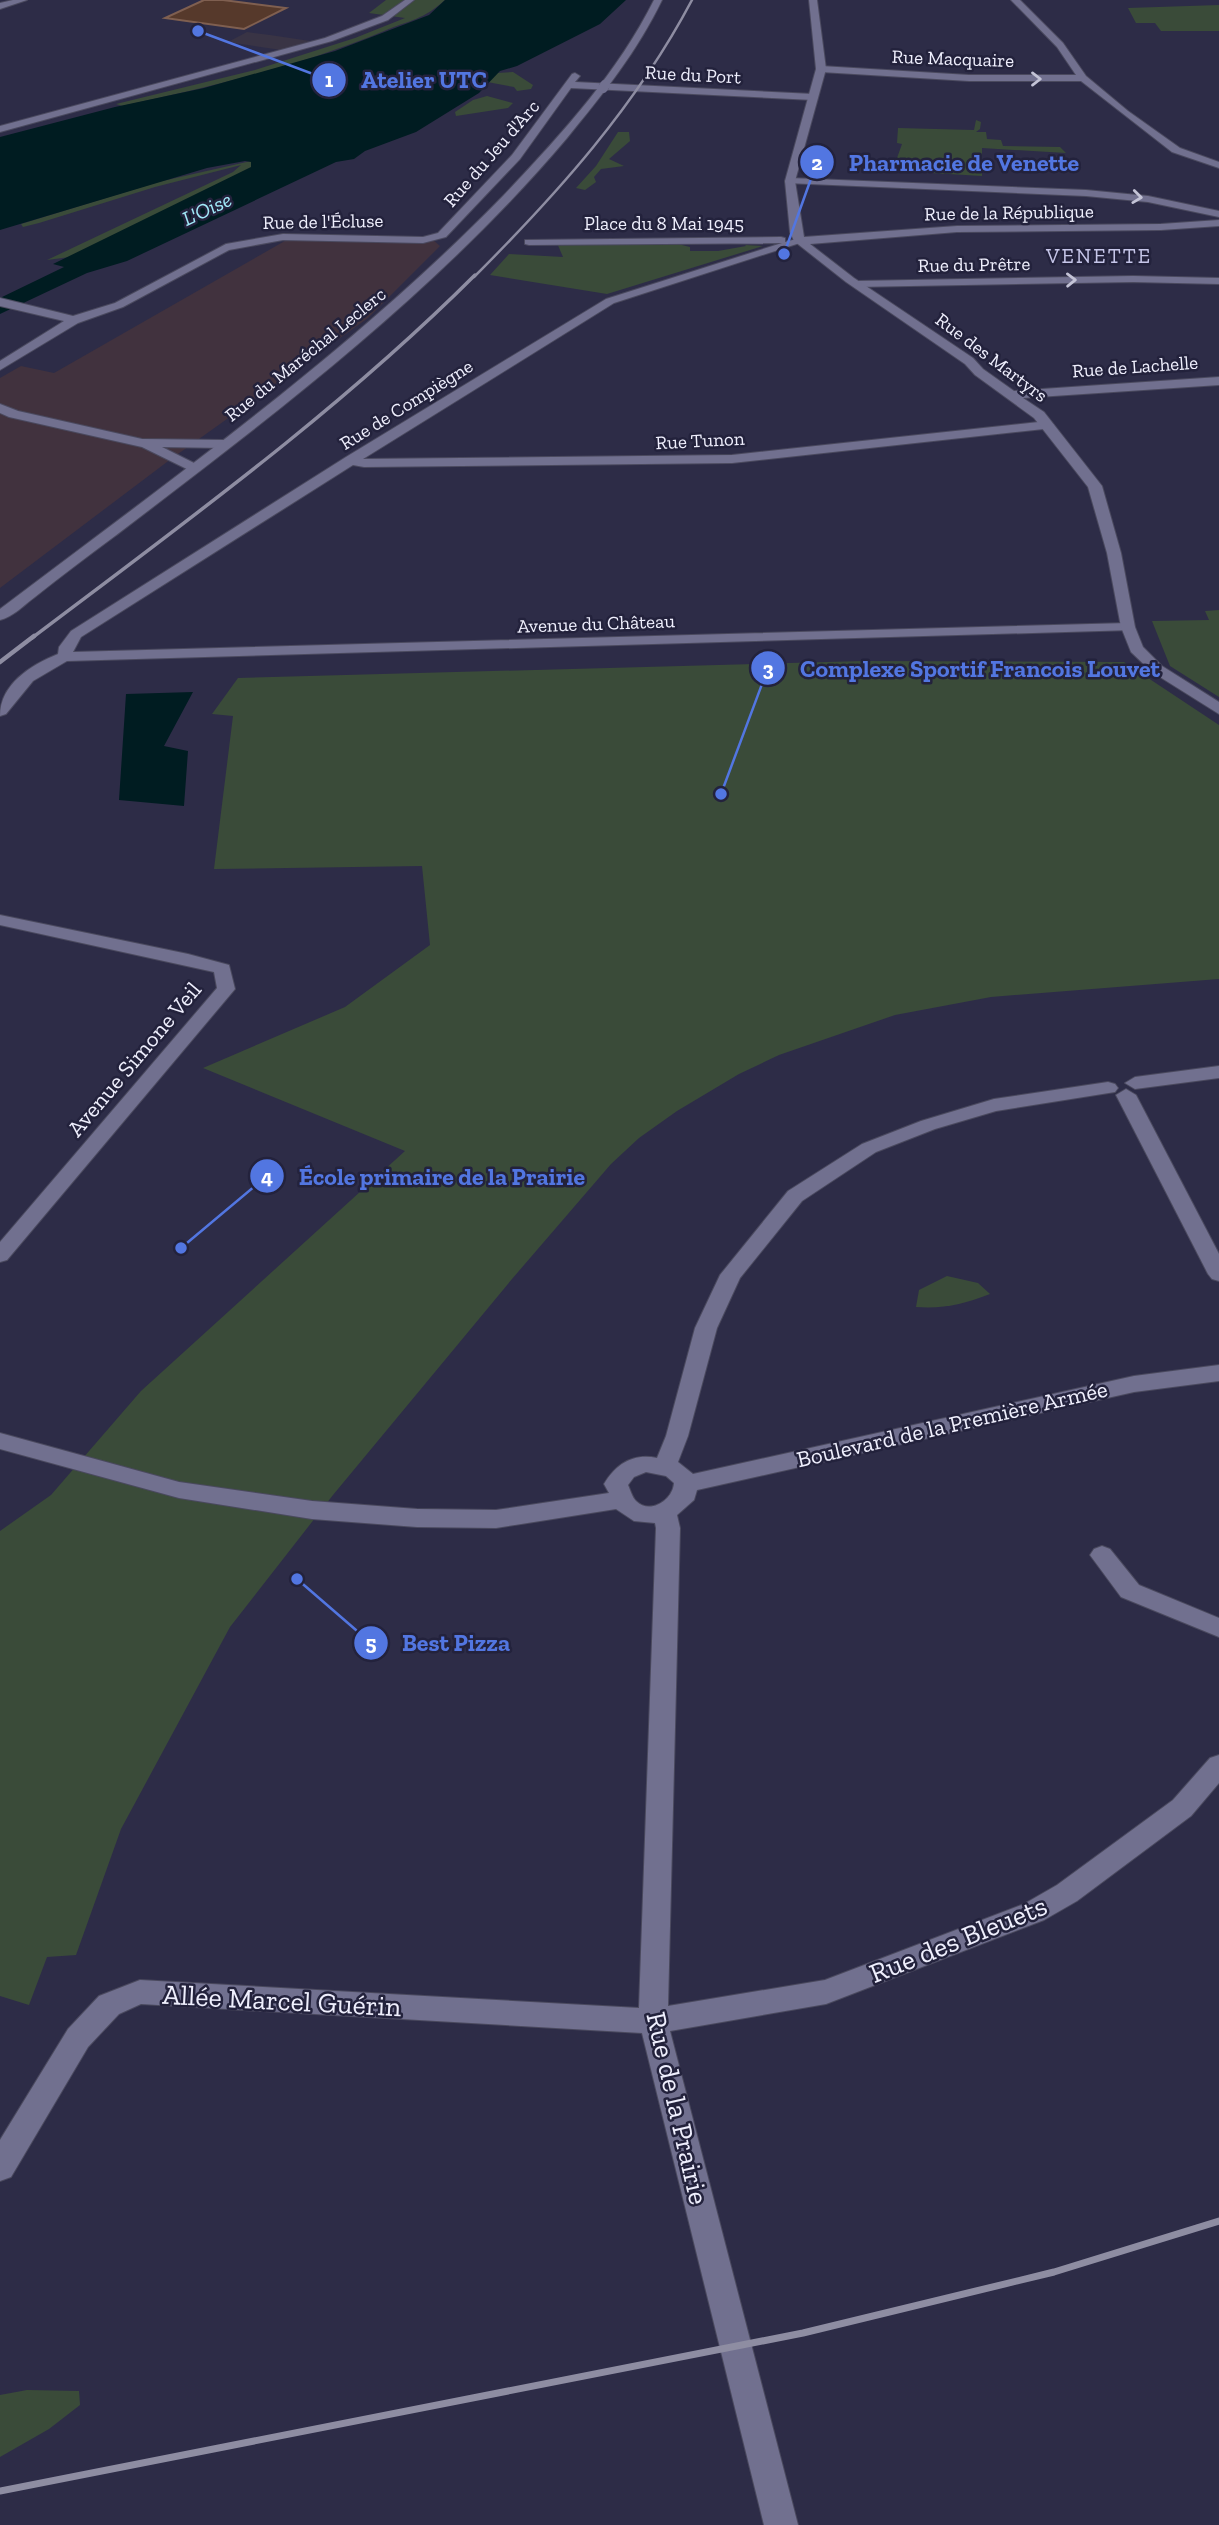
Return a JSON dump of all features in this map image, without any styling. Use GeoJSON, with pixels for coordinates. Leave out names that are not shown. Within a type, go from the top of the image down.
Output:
{"type":"FeatureCollection","features":[{"type":"Feature","properties":{"kind":"street"},"geometry":{"type":"LineString","coordinates":[[0,6],[23,0]]}},
{"type":"Feature","properties":{"kind":"street"},"geometry":{"type":"LineString","coordinates":[[0,129],[182,83],[320,41],[390,15],[410,0]]}},
{"type":"Feature","properties":{"kind":"street","name":"Rue du Maréchal Leclerc"},"geometry":{"type":"LineString","coordinates":[[0,617],[362,335],[461,247],[545,161],[641,35],[658,0]]}},
{"type":"Feature","properties":{"kind":"street"},"geometry":{"type":"LineString","coordinates":[[800,241],[792,208],[790,181],[821,69],[813,0]]}},
{"type":"Feature","properties":{"kind":"street"},"geometry":{"type":"LineString","coordinates":[[1015,0],[1060,45],[1083,78],[1161,141],[1186,155],[1219,165]]}},
{"type":"Feature","properties":{"kind":"street","name":"Rue Macquaire"},"geometry":{"type":"LineString","coordinates":[[821,69],[969,78],[1083,78]]}},
{"type":"Feature","properties":{"kind":"street","name":"Rue du Port"},"geometry":{"type":"LineString","coordinates":[[573,80],[813,97]]}},
{"type":"Feature","properties":{"kind":"street","name":"Rue du Jeu d'Arc"},"geometry":{"type":"LineString","coordinates":[[423,240],[442,235],[516,157],[573,80]]}},
{"type":"Feature","properties":{"kind":"street"},"geometry":{"type":"LineString","coordinates":[[790,181],[1111,195],[1148,199],[1219,214]]}},
{"type":"Feature","properties":{"kind":"street","name":"Rue de la République"},"geometry":{"type":"LineString","coordinates":[[800,241],[945,229],[1161,228],[1219,223]]}},
{"type":"Feature","properties":{"kind":"street","name":"Rue de l'Écluse"},"geometry":{"type":"LineString","coordinates":[[0,366],[74,320],[119,304],[226,247],[283,237],[423,240]]}},
{"type":"Feature","properties":{"kind":"street","name":"Place du 8 Mai 1945"},"geometry":{"type":"LineString","coordinates":[[528,242],[706,242],[769,239],[800,241]]}},
{"type":"Feature","properties":{"kind":"street","name":"Rue des Martyrs"},"geometry":{"type":"LineString","coordinates":[[800,241],[856,284],[969,361],[979,372],[1048,425],[1095,486],[1114,554],[1128,627],[1136,649],[1157,669],[1219,709]]}},
{"type":"Feature","properties":{"kind":"street","name":"Rue de Compiègne"},"geometry":{"type":"LineString","coordinates":[[65,657],[67,647],[76,634],[351,460],[610,301],[800,241]]}},
{"type":"Feature","properties":{"kind":"street","name":"Rue du Prêtre"},"geometry":{"type":"LineString","coordinates":[[856,284],[1121,279],[1219,281]]}},
{"type":"Feature","properties":{"kind":"street"},"geometry":{"type":"LineString","coordinates":[[0,302],[74,320]]}},
{"type":"Feature","properties":{"kind":"street","name":"Rue de Lachelle"},"geometry":{"type":"LineString","coordinates":[[1012,395],[1219,381]]}},
{"type":"Feature","properties":{"kind":"street"},"geometry":{"type":"LineString","coordinates":[[0,408],[14,414],[142,443],[193,468]]}},
{"type":"Feature","properties":{"kind":"street","name":"Rue Tunon"},"geometry":{"type":"LineString","coordinates":[[351,460],[378,463],[732,459],[1048,425]]}},
{"type":"Feature","properties":{"kind":"street"},"geometry":{"type":"LineString","coordinates":[[142,443],[224,444]]}},
{"type":"Feature","properties":{"kind":"street"},"geometry":{"type":"LineString","coordinates":[[164,453],[177,443]]}},
{"type":"Feature","properties":{"kind":"street","name":"Avenue du Château"},"geometry":{"type":"LineString","coordinates":[[65,657],[1128,627]]}},
{"type":"Feature","properties":{"kind":"street"},"geometry":{"type":"LineString","coordinates":[[0,711],[27,676],[43,665],[65,657]]}},
{"type":"Feature","properties":{"kind":"street","name":"Avenue Simone Veil"},"geometry":{"type":"LineString","coordinates":[[0,920],[188,959],[223,969],[226,989],[0,1255]]}},
{"type":"Feature","properties":{"kind":"street"},"geometry":{"type":"LineString","coordinates":[[665,1465],[677,1436],[706,1328],[731,1275],[795,1196],[869,1148],[928,1125],[994,1105],[1123,1089],[1219,1072]]}},
{"type":"Feature","properties":{"kind":"street"},"geometry":{"type":"LineString","coordinates":[[1123,1089],[1219,1274]]}},
{"type":"Feature","properties":{"kind":"street","name":"Boulevard de la Première Armée"},"geometry":{"type":"LineString","coordinates":[[687,1484],[1134,1384],[1219,1373]]}},
{"type":"Feature","properties":{"kind":"street"},"geometry":{"type":"LineString","coordinates":[[0,1441],[179,1490],[312,1510],[496,1519],[620,1500]]}},
{"type":"Feature","properties":{"kind":"street"},"geometry":{"type":"LineString","coordinates":[[644,1464],[665,1465],[679,1472],[687,1484],[686,1496],[678,1506],[664,1513],[647,1515],[631,1510],[620,1500],[616,1485],[626,1471],[644,1464]]}},
{"type":"Feature","properties":{"kind":"street","name":"Rue de la Prairie"},"geometry":{"type":"LineString","coordinates":[[664,1513],[668,1528],[653,2021],[781,2525]]}},
{"type":"Feature","properties":{"kind":"street"},"geometry":{"type":"LineString","coordinates":[[1102,1555],[1130,1591],[1219,1628]]}},
{"type":"Feature","properties":{"kind":"street","name":"Rue des Bleuets"},"geometry":{"type":"LineString","coordinates":[[653,2021],[826,1992],[1034,1912],[1066,1894],[1182,1808],[1219,1765]]}},
{"type":"Feature","properties":{"kind":"street","name":"Allée Marcel Guérin"},"geometry":{"type":"LineString","coordinates":[[0,2167],[78,2038],[108,2004],[140,1992],[653,2021]]}},
{"type":"Feature","properties":{"kind":"shaded area"},"geometry":{"type":"Polygon","coordinates":[[[386,0],[445,0],[416,19],[320,55],[188,91],[122,106],[116,104],[255,70],[355,38],[405,18],[369,13],[386,0]]]}},
{"type":"Feature","properties":{"kind":"shaded area"},"geometry":{"type":"Polygon","coordinates":[[[1219,5],[1219,31],[1161,31],[1155,23],[1136,23],[1128,8],[1219,5]]]}},
{"type":"Feature","properties":{"kind":"shaded area"},"geometry":{"type":"Polygon","coordinates":[[[247,32],[310,41],[281,50],[228,42],[247,32]]]}},
{"type":"Feature","properties":{"kind":"shaded area"},"geometry":{"type":"Polygon","coordinates":[[[513,72],[533,85],[531,89],[517,91],[514,87],[482,81],[497,73],[513,72]]]}},
{"type":"Feature","properties":{"kind":"shaded area"},"geometry":{"type":"Polygon","coordinates":[[[487,96],[513,103],[508,108],[456,116],[455,112],[473,100],[487,96]]]}},
{"type":"Feature","properties":{"kind":"shaded area"},"geometry":{"type":"Polygon","coordinates":[[[976,120],[981,122],[980,129],[976,132],[986,132],[987,139],[1001,140],[1003,146],[1060,147],[1066,153],[982,148],[982,176],[915,172],[919,160],[897,158],[902,144],[897,143],[898,128],[974,130],[976,120]]]}},
{"type":"Feature","properties":{"kind":"shaded area"},"geometry":{"type":"Polygon","coordinates":[[[618,132],[629,132],[630,141],[609,159],[624,166],[601,169],[594,177],[596,182],[585,190],[576,188],[596,166],[618,132]]]}},
{"type":"Feature","properties":{"kind":"shaded area"},"geometry":{"type":"Polygon","coordinates":[[[251,161],[253,168],[70,257],[47,260],[233,172],[241,165],[155,187],[39,223],[23,227],[21,224],[158,182],[251,161]]]}},
{"type":"Feature","properties":{"kind":"shaded area"},"geometry":{"type":"Polygon","coordinates":[[[297,234],[431,238],[440,246],[368,318],[171,459],[0,588],[0,378],[21,366],[54,373],[297,234]]]}},
{"type":"Feature","properties":{"kind":"shaded area"},"geometry":{"type":"Polygon","coordinates":[[[670,242],[690,247],[690,251],[718,251],[745,245],[763,246],[607,294],[490,275],[509,254],[563,257],[557,243],[670,242]]]}},
{"type":"Feature","properties":{"kind":"shaded area"},"geometry":{"type":"Polygon","coordinates":[[[1219,610],[1219,697],[1170,666],[1152,621],[1209,620],[1205,611],[1219,610]]]}},
{"type":"Feature","properties":{"kind":"shaded area"},"geometry":{"type":"Polygon","coordinates":[[[863,661],[1124,662],[1219,725],[1219,979],[991,997],[895,1015],[779,1055],[739,1074],[677,1111],[639,1138],[611,1164],[512,1279],[333,1495],[230,1627],[121,1829],[76,1955],[47,1957],[29,2005],[0,1996],[0,1531],[51,1495],[141,1391],[405,1151],[203,1068],[345,1007],[430,945],[422,866],[214,869],[233,716],[212,714],[238,678],[863,661]]]}},
{"type":"Feature","properties":{"kind":"shaded area"},"geometry":{"type":"Polygon","coordinates":[[[947,1276],[978,1283],[990,1294],[954,1305],[916,1307],[919,1290],[947,1276]]]}},
{"type":"Feature","properties":{"kind":"shaded area"},"geometry":{"type":"Polygon","coordinates":[[[27,2390],[79,2391],[80,2405],[49,2429],[0,2457],[0,2395],[27,2390]]]}},
{"type":"Feature","properties":{"kind":"water","name":"L'Oise"},"geometry":{"type":"Polygon","coordinates":[[[445,0],[626,0],[600,24],[517,66],[500,71],[479,93],[416,132],[365,151],[354,159],[336,162],[127,261],[87,273],[0,314],[0,298],[64,267],[53,264],[251,167],[251,162],[207,168],[0,230],[0,137],[115,107],[204,88],[335,51],[429,15],[445,0]]]}},
{"type":"Feature","properties":{"kind":"water"},"geometry":{"type":"Polygon","coordinates":[[[193,692],[164,746],[188,751],[184,806],[119,800],[126,694],[193,692]]]}},
{"type":"Feature","properties":{"kind":"building"},"geometry":{"type":"Polygon","coordinates":[[[204,0],[286,8],[244,29],[165,18],[204,0]]]}},
{"type":"Feature","properties":{"kind":"railway"},"geometry":{"type":"LineString","coordinates":[[474,277],[536,213],[594,147],[646,76],[692,0]]}},
{"type":"Feature","properties":{"kind":"railway"},"geometry":{"type":"LineString","coordinates":[[32,638],[316,419],[423,325],[475,275]]}},
{"type":"Feature","properties":{"kind":"railway"},"geometry":{"type":"LineString","coordinates":[[0,662],[34,636]]}},
{"type":"Feature","properties":{"kind":"railway"},"geometry":{"type":"LineString","coordinates":[[0,2491],[803,2333],[1054,2272],[1219,2221]]}},
{"type":"Feature","properties":{"kind":"place","name":"Atelier UTC"},"geometry":{"type":"Point","coordinates":[198,31]}},
{"type":"Feature","properties":{"kind":"place","name":"Pharmacie de Venette"},"geometry":{"type":"Point","coordinates":[784,254]}},
{"type":"Feature","properties":{"kind":"place","name":"Complexe Sportif Francois Louvet"},"geometry":{"type":"Point","coordinates":[721,794]}},
{"type":"Feature","properties":{"kind":"place","name":"École primaire de la Prairie"},"geometry":{"type":"Point","coordinates":[181,1248]}},
{"type":"Feature","properties":{"kind":"place","name":"Best Pizza"},"geometry":{"type":"Point","coordinates":[297,1579]}},
{"type":"Feature","properties":{"kind":"district","name":"VENETTE"},"geometry":{"type":"Point","coordinates":[1099,256]}}]}
